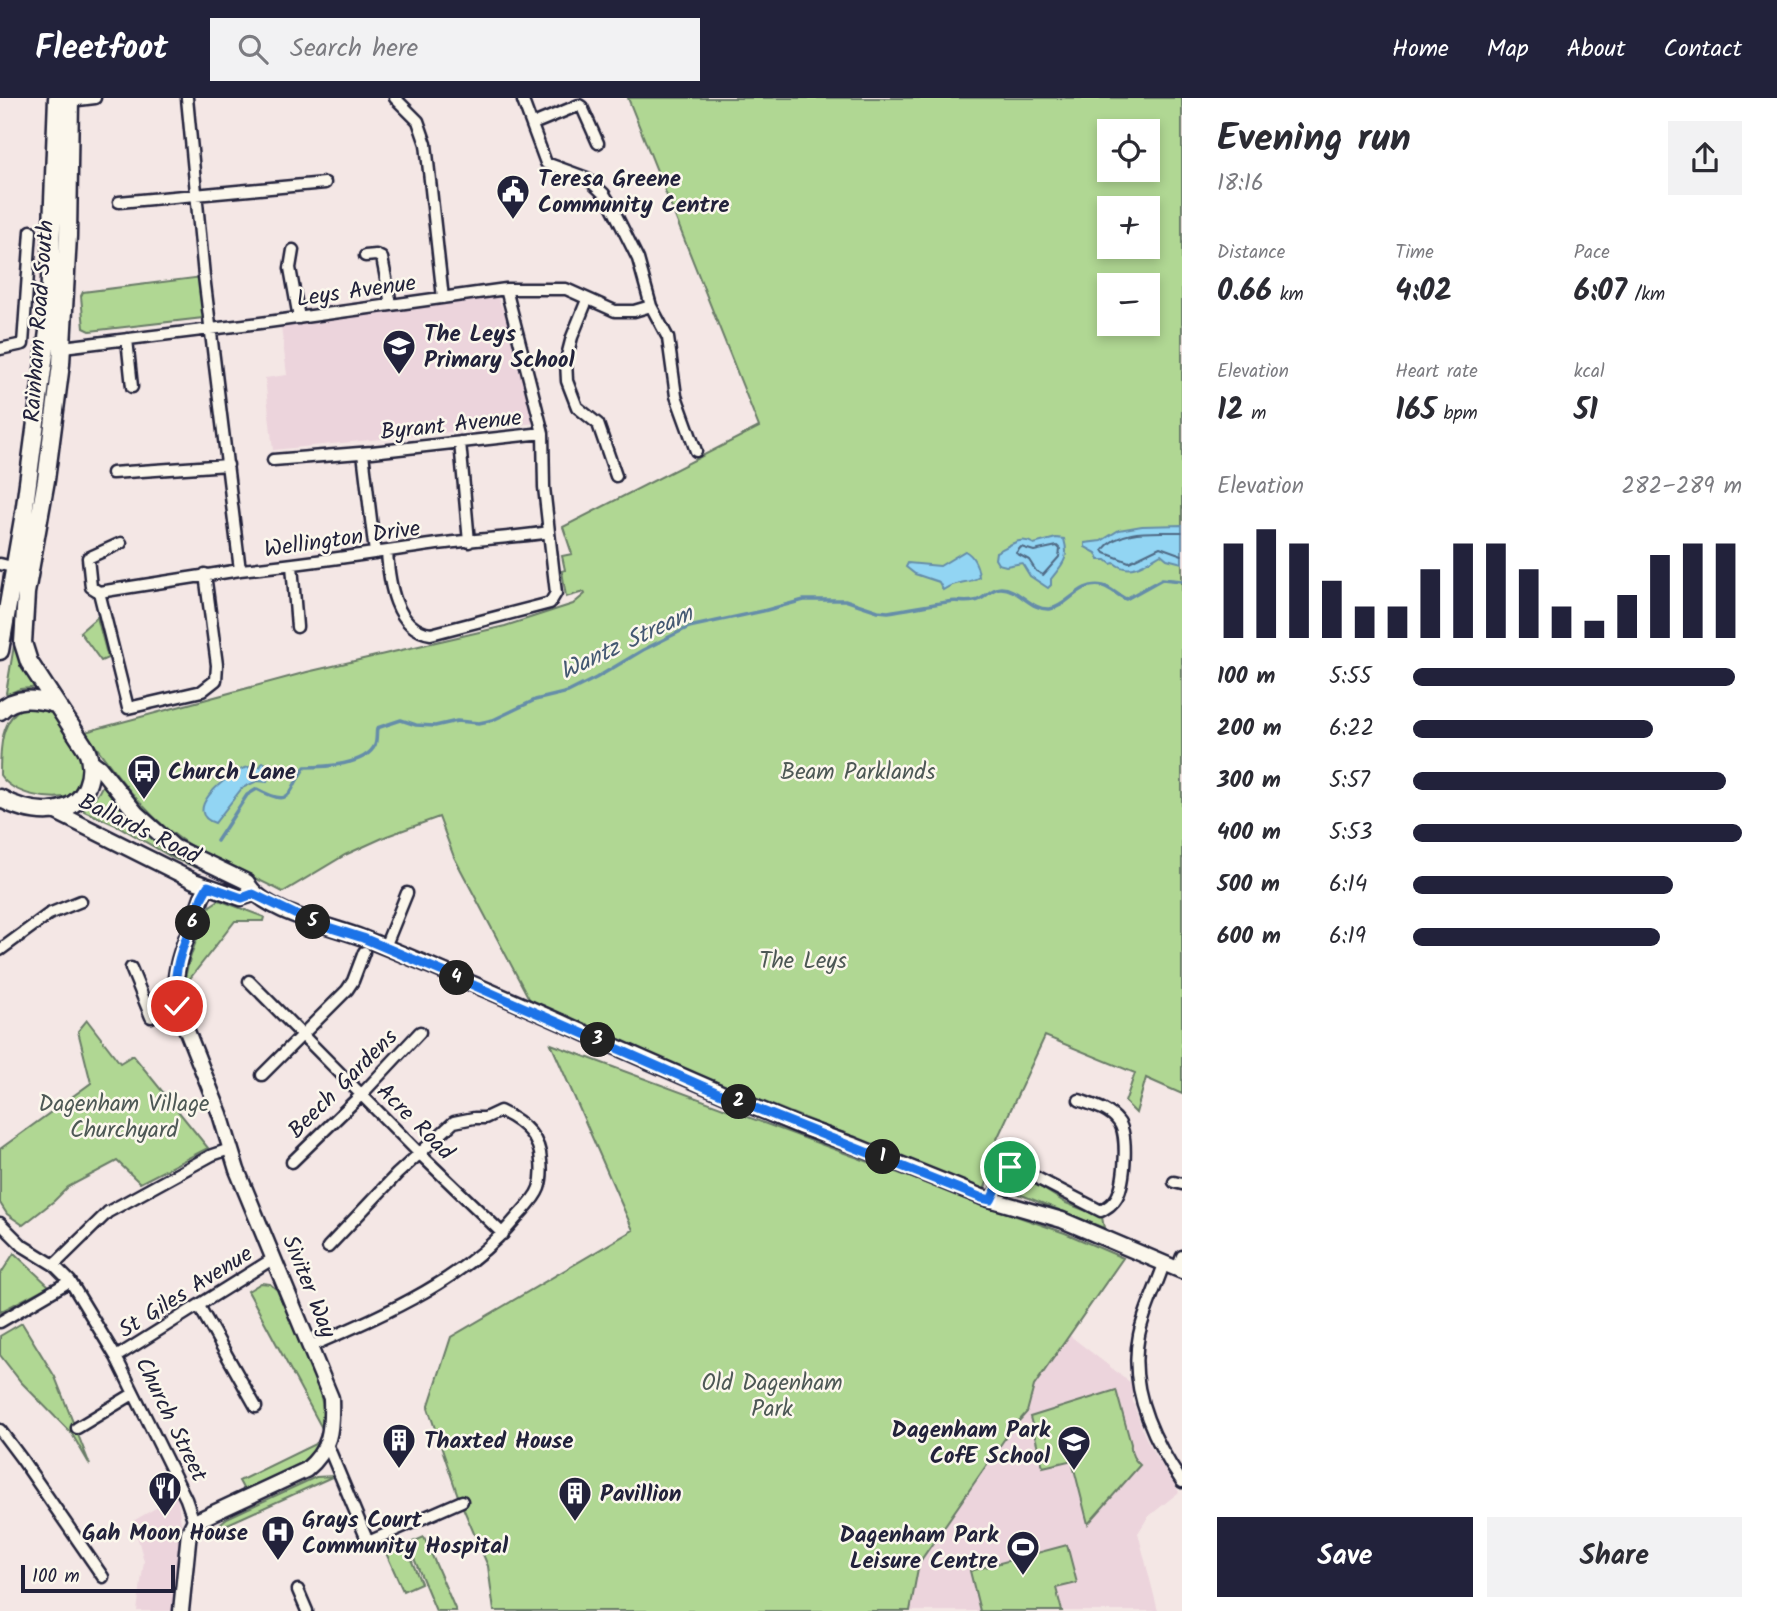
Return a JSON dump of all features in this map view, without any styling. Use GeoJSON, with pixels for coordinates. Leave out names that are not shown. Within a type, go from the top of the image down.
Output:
{"type":"FeatureCollection","features":[{"type":"Feature","properties":{"kind":"main road","name":"Rainham Road South"},"geometry":{"type":"LineString","coordinates":[[1,638],[15,568],[46,346],[66,99]]}},
{"type":"Feature","properties":{"kind":"main road","name":"Rainham Road South"},"geometry":{"type":"LineString","coordinates":[[66,99],[68,236],[63,347],[46,480],[15,568],[23,643],[29,662],[79,737],[91,761]]}},
{"type":"Feature","properties":{"kind":"main road"},"geometry":{"type":"LineString","coordinates":[[46,346],[63,347]]}},
{"type":"Feature","properties":{"kind":"main road"},"geometry":{"type":"LineString","coordinates":[[0,711],[16,701],[26,699],[55,704]]}},
{"type":"Feature","properties":{"kind":"main road"},"geometry":{"type":"LineString","coordinates":[[1,799],[42,812],[69,807],[83,796],[90,779],[91,761]]}},
{"type":"Feature","properties":{"kind":"main road","name":"Ballards Road"},"geometry":{"type":"LineString","coordinates":[[91,761],[99,766],[122,797],[153,830],[174,847],[247,883],[253,894],[309,921],[385,947],[730,1098],[991,1200],[1062,1220],[1176,1265]]}},
{"type":"Feature","properties":{"kind":"main road","name":"Ballards Road"},"geometry":{"type":"LineString","coordinates":[[52,810],[208,886],[242,898],[253,894]]}},
{"type":"Feature","properties":{"kind":"main road","name":"Ballards Road"},"geometry":{"type":"LineString","coordinates":[[196,858],[205,872],[208,886]]}},
{"type":"Feature","properties":{"kind":"main road"},"geometry":{"type":"LineString","coordinates":[[208,886],[174,975],[173,990],[220,1114],[230,1149]]}},
{"type":"Feature","properties":{"kind":"main road","name":"Siviter Way"},"geometry":{"type":"LineString","coordinates":[[230,1149],[331,1398],[332,1421],[327,1444]]}},
{"type":"Feature","properties":{"kind":"main road"},"geometry":{"type":"LineString","coordinates":[[181,1611],[189,1532],[194,1522],[306,1470],[320,1458],[327,1444]]}},
{"type":"Feature","properties":{"kind":"street"},"geometry":{"type":"LineString","coordinates":[[66,99],[95,98]]}},
{"type":"Feature","properties":{"kind":"street","name":"Wellington Drive"},"geometry":{"type":"LineString","coordinates":[[187,98],[210,328],[240,570],[549,532]]}},
{"type":"Feature","properties":{"kind":"street"},"geometry":{"type":"LineString","coordinates":[[395,98],[418,121],[426,144],[443,298]]}},
{"type":"Feature","properties":{"kind":"street"},"geometry":{"type":"LineString","coordinates":[[523,101],[546,163],[587,177],[604,194],[638,259],[651,306],[668,338],[676,396],[696,451]]}},
{"type":"Feature","properties":{"kind":"street"},"geometry":{"type":"LineString","coordinates":[[533,124],[579,105],[598,143]]}},
{"type":"Feature","properties":{"kind":"street"},"geometry":{"type":"LineString","coordinates":[[119,202],[325,183]]}},
{"type":"Feature","properties":{"kind":"street"},"geometry":{"type":"LineString","coordinates":[[0,349],[23,344],[31,231]]}},
{"type":"Feature","properties":{"kind":"street"},"geometry":{"type":"LineString","coordinates":[[293,250],[290,268],[299,318]]}},
{"type":"Feature","properties":{"kind":"street"},"geometry":{"type":"LineString","coordinates":[[365,256],[382,258],[391,304]]}},
{"type":"Feature","properties":{"kind":"street"},"geometry":{"type":"LineString","coordinates":[[387,552],[389,571],[403,617],[412,628],[421,632],[431,634],[550,603],[556,593],[544,487],[543,433],[506,289]]}},
{"type":"Feature","properties":{"kind":"street","name":"Leys Avenue"},"geometry":{"type":"LineString","coordinates":[[63,347],[506,289],[566,289],[615,312],[634,311],[651,306]]}},
{"type":"Feature","properties":{"kind":"street"},"geometry":{"type":"LineString","coordinates":[[587,300],[566,360],[567,381],[577,407],[598,424],[616,476]]}},
{"type":"Feature","properties":{"kind":"street"},"geometry":{"type":"LineString","coordinates":[[127,339],[132,387]]}},
{"type":"Feature","properties":{"kind":"street","name":"Byrant Avenue"},"geometry":{"type":"LineString","coordinates":[[274,460],[543,433]]}},
{"type":"Feature","properties":{"kind":"street"},"geometry":{"type":"LineString","coordinates":[[460,442],[469,542]]}},
{"type":"Feature","properties":{"kind":"street"},"geometry":{"type":"LineString","coordinates":[[363,453],[375,553]]}},
{"type":"Feature","properties":{"kind":"street"},"geometry":{"type":"LineString","coordinates":[[112,473],[228,465]]}},
{"type":"Feature","properties":{"kind":"street"},"geometry":{"type":"LineString","coordinates":[[121,543],[88,558],[91,587],[99,592],[240,570]]}},
{"type":"Feature","properties":{"kind":"street"},"geometry":{"type":"LineString","coordinates":[[292,565],[297,627]]}},
{"type":"Feature","properties":{"kind":"street"},"geometry":{"type":"LineString","coordinates":[[99,592],[128,708],[202,691],[216,680],[218,665],[205,575]]}},
{"type":"Feature","properties":{"kind":"street"},"geometry":{"type":"LineString","coordinates":[[385,947],[407,893]]}},
{"type":"Feature","properties":{"kind":"street"},"geometry":{"type":"LineString","coordinates":[[0,950],[49,914],[81,901]]}},
{"type":"Feature","properties":{"kind":"street"},"geometry":{"type":"LineString","coordinates":[[262,1075],[347,990],[364,953]]}},
{"type":"Feature","properties":{"kind":"street"},"geometry":{"type":"LineString","coordinates":[[131,968],[151,1017],[177,1006]]}},
{"type":"Feature","properties":{"kind":"street","name":"Acre Road"},"geometry":{"type":"LineString","coordinates":[[249,981],[503,1234]]}},
{"type":"Feature","properties":{"kind":"street","name":"Beech Gardens"},"geometry":{"type":"LineString","coordinates":[[292,1161],[362,1094],[420,1032]]}},
{"type":"Feature","properties":{"kind":"street"},"geometry":{"type":"LineString","coordinates":[[991,1200],[1004,1173],[1010,1167],[1101,1211],[1111,1206],[1119,1195],[1124,1169],[1125,1136],[1121,1123],[1110,1113],[1079,1100]]}},
{"type":"Feature","properties":{"kind":"street"},"geometry":{"type":"LineString","coordinates":[[311,1346],[369,1321],[437,1284],[489,1248],[540,1187],[541,1151],[531,1131],[516,1118],[500,1111],[485,1118],[454,1122],[397,1174],[328,1247]]}},
{"type":"Feature","properties":{"kind":"street"},"geometry":{"type":"LineString","coordinates":[[54,1265],[108,1212],[230,1149]]}},
{"type":"Feature","properties":{"kind":"street","name":"Church Street"},"geometry":{"type":"LineString","coordinates":[[0,1223],[23,1247],[54,1265],[70,1281],[116,1357],[186,1499],[194,1522]]}},
{"type":"Feature","properties":{"kind":"street","name":"St Giles Avenue"},"geometry":{"type":"LineString","coordinates":[[116,1357],[274,1258]]}},
{"type":"Feature","properties":{"kind":"street"},"geometry":{"type":"LineString","coordinates":[[1176,1265],[1138,1337],[1138,1385],[1146,1417],[1182,1482]]}},
{"type":"Feature","properties":{"kind":"street"},"geometry":{"type":"LineString","coordinates":[[0,1322],[70,1281]]}},
{"type":"Feature","properties":{"kind":"street"},"geometry":{"type":"LineString","coordinates":[[200,1306],[256,1407]]}},
{"type":"Feature","properties":{"kind":"street"},"geometry":{"type":"LineString","coordinates":[[77,1428],[133,1394]]}},
{"type":"Feature","properties":{"kind":"street"},"geometry":{"type":"LineString","coordinates":[[0,1430],[103,1577]]}},
{"type":"Feature","properties":{"kind":"street"},"geometry":{"type":"LineString","coordinates":[[327,1444],[368,1542],[462,1501]]}},
{"type":"Feature","properties":{"kind":"street"},"geometry":{"type":"LineString","coordinates":[[298,1590],[307,1611]]}},
{"type":"Feature","properties":{"kind":"shaded area","name":"The Leys Primary School"},"geometry":{"type":"Polygon","coordinates":[[[496,294],[506,317],[537,423],[273,450],[265,378],[287,375],[281,327],[496,294]]]}},
{"type":"Feature","properties":{"kind":"shaded area","name":"Dagenham Park CofE School"},"geometry":{"type":"Polygon","coordinates":[[[1069,1335],[1131,1383],[1133,1402],[1144,1434],[1179,1492],[1148,1517],[1138,1533],[1158,1611],[910,1611],[919,1563],[1007,1434],[1027,1412],[1034,1386],[1069,1335]]]}},
{"type":"Feature","properties":{"kind":"shaded area"},"geometry":{"type":"Polygon","coordinates":[[[177,1496],[182,1530],[177,1611],[137,1611],[144,1561],[133,1521],[177,1496]]]}},
{"type":"Feature","properties":{"kind":"green space","name":"Beam Parklands"},"geometry":{"type":"Polygon","coordinates":[[[628,98],[1182,98],[1182,1094],[1146,1078],[1136,1113],[1125,1102],[1135,1073],[1045,1036],[990,1154],[997,1157],[984,1190],[535,1010],[454,857],[439,817],[345,855],[283,892],[191,846],[160,823],[120,779],[85,732],[307,672],[505,626],[573,604],[585,594],[584,592],[566,597],[562,556],[572,554],[563,527],[759,427],[628,98]]]}},
{"type":"Feature","properties":{"kind":"green space"},"geometry":{"type":"Polygon","coordinates":[[[202,277],[207,312],[203,318],[90,331],[84,328],[81,296],[83,292],[202,277]]]}},
{"type":"Feature","properties":{"kind":"green space"},"geometry":{"type":"Polygon","coordinates":[[[24,586],[22,636],[41,687],[20,689],[8,694],[6,693],[24,586]]]}},
{"type":"Feature","properties":{"kind":"green space"},"geometry":{"type":"Polygon","coordinates":[[[97,617],[108,658],[101,661],[80,632],[97,617]]]}},
{"type":"Feature","properties":{"kind":"green space"},"geometry":{"type":"Polygon","coordinates":[[[27,705],[50,707],[90,769],[74,795],[55,798],[34,795],[14,788],[0,775],[3,735],[11,717],[27,705]]]}},
{"type":"Feature","properties":{"kind":"green space"},"geometry":{"type":"Polygon","coordinates":[[[106,775],[132,808],[208,872],[175,859],[118,826],[84,811],[83,807],[98,794],[106,775]]]}},
{"type":"Feature","properties":{"kind":"green space"},"geometry":{"type":"Polygon","coordinates":[[[219,900],[264,917],[263,921],[235,921],[188,981],[183,996],[186,973],[197,939],[210,906],[219,900]]]}},
{"type":"Feature","properties":{"kind":"green space","name":"Dagenham Village Churchyard"},"geometry":{"type":"Polygon","coordinates":[[[87,1020],[120,1063],[133,1055],[208,1148],[140,1183],[117,1161],[68,1187],[23,1225],[7,1214],[0,1203],[0,1149],[91,1083],[78,1031],[87,1020]]]}},
{"type":"Feature","properties":{"kind":"green space","name":"Old Dagenham Park"},"geometry":{"type":"Polygon","coordinates":[[[551,1044],[1065,1233],[1123,1258],[1034,1386],[1027,1412],[1010,1431],[919,1563],[910,1611],[494,1611],[488,1566],[458,1496],[428,1408],[451,1337],[633,1230],[551,1044]]]}},
{"type":"Feature","properties":{"kind":"green space"},"geometry":{"type":"Polygon","coordinates":[[[1024,1177],[1037,1181],[1039,1186],[1066,1203],[1102,1217],[1104,1228],[1014,1192],[1014,1183],[1024,1177]]]}},
{"type":"Feature","properties":{"kind":"green space"},"geometry":{"type":"Polygon","coordinates":[[[14,1253],[49,1286],[0,1312],[0,1275],[14,1253]]]}},
{"type":"Feature","properties":{"kind":"green space"},"geometry":{"type":"Polygon","coordinates":[[[261,1283],[270,1284],[277,1290],[301,1342],[322,1400],[325,1434],[248,1291],[261,1283]]]}},
{"type":"Feature","properties":{"kind":"green space"},"geometry":{"type":"Polygon","coordinates":[[[22,1323],[55,1377],[90,1465],[72,1434],[21,1382],[0,1355],[0,1336],[22,1323]]]}},
{"type":"Feature","properties":{"kind":"green space"},"geometry":{"type":"Polygon","coordinates":[[[1116,1390],[1132,1453],[1140,1465],[1088,1524],[1073,1465],[1077,1459],[1043,1467],[1030,1417],[1116,1390]]]}},
{"type":"Feature","properties":{"kind":"green space"},"geometry":{"type":"Polygon","coordinates":[[[325,1439],[313,1461],[245,1492],[239,1481],[325,1439]]]}},
{"type":"Feature","properties":{"kind":"green space"},"geometry":{"type":"Polygon","coordinates":[[[334,1476],[208,1533],[227,1518],[316,1477],[334,1476]]]}},
{"type":"Feature","properties":{"kind":"green space"},"geometry":{"type":"Polygon","coordinates":[[[424,1537],[456,1611],[436,1611],[408,1544],[424,1537]]]}},
{"type":"Feature","properties":{"kind":"green space"},"geometry":{"type":"Polygon","coordinates":[[[405,1545],[421,1583],[403,1591],[386,1553],[405,1545]]]}},
{"type":"Feature","properties":{"kind":"green space","name":"Dagenham Park Leisure Centre"},"geometry":{"type":"Polygon","coordinates":[[[1067,1545],[1077,1583],[1056,1588],[1062,1611],[980,1611],[970,1571],[1067,1545]]]}},
{"type":"Feature","properties":{"kind":"water"},"geometry":{"type":"Polygon","coordinates":[[[1182,525],[1182,563],[1167,559],[1161,554],[1138,567],[1126,568],[1099,560],[1096,553],[1085,547],[1085,543],[1101,541],[1119,530],[1142,526],[1182,525]]]}},
{"type":"Feature","properties":{"kind":"water"},"geometry":{"type":"Polygon","coordinates":[[[1056,538],[1064,539],[1066,552],[1062,565],[1051,579],[1048,588],[1030,576],[1022,563],[1006,566],[998,564],[995,559],[996,552],[1015,542],[1034,544],[1056,538]]]}},
{"type":"Feature","properties":{"kind":"water"},"geometry":{"type":"Polygon","coordinates":[[[965,551],[975,562],[979,577],[953,584],[943,590],[939,582],[915,574],[906,567],[908,563],[940,566],[965,551]]]}},
{"type":"Feature","properties":{"kind":"water"},"geometry":{"type":"Polygon","coordinates":[[[263,762],[269,766],[267,782],[257,781],[242,788],[215,823],[206,818],[204,804],[215,788],[238,771],[260,767],[263,762]]]}},
{"type":"Feature","properties":{"kind":"waterway","name":"Wantz Stream"},"geometry":{"type":"LineString","coordinates":[[217,841],[247,795],[257,789],[278,798],[284,797],[292,790],[305,767],[344,764],[363,757],[375,745],[377,728],[401,720],[416,725],[435,726],[457,721],[479,723],[493,720],[535,700],[568,692],[689,627],[804,600],[845,600],[888,612],[950,601],[978,600],[1001,588],[1014,592],[1037,607],[1050,609],[1063,604],[1081,590],[1095,585],[1106,587],[1126,599],[1162,579],[1182,581]]}},
{"type":"Feature","properties":{"kind":"place","name":"Teresa Greene Community Centre"},"geometry":{"type":"Point","coordinates":[513,221]}},
{"type":"Feature","properties":{"kind":"place","name":"The Leys Primary School"},"geometry":{"type":"Point","coordinates":[399,376]}},
{"type":"Feature","properties":{"kind":"place","name":"Church Lane"},"geometry":{"type":"Point","coordinates":[144,801]}},
{"type":"Feature","properties":{"kind":"place","name":"Thaxted House"},"geometry":{"type":"Point","coordinates":[399,1470]}},
{"type":"Feature","properties":{"kind":"place","name":"Dagenham Park CofE School"},"geometry":{"type":"Point","coordinates":[1074,1472]}},
{"type":"Feature","properties":{"kind":"place","name":"Gah Moon House"},"geometry":{"type":"Point","coordinates":[165,1518]}},
{"type":"Feature","properties":{"kind":"place","name":"Pavillion"},"geometry":{"type":"Point","coordinates":[575,1523]}},
{"type":"Feature","properties":{"kind":"place","name":"Grays Court Community Hospital"},"geometry":{"type":"Point","coordinates":[278,1562]}},
{"type":"Feature","properties":{"kind":"place","name":"Dagenham Park Leisure Centre"},"geometry":{"type":"Point","coordinates":[1023,1577]}},
{"type":"Feature","properties":{"kind":"route"},"geometry":{"type":"LineString","coordinates":[[177,1006],[173,990],[174,975],[208,886],[242,898],[253,894],[309,921],[363,938],[455,977],[730,1098],[982,1198],[991,1200],[1004,1173],[1010,1167]]}},
{"type":"Feature","properties":{"kind":"park label","name":"The Leys"},"geometry":{"type":"Point","coordinates":[803,960]}}]}
